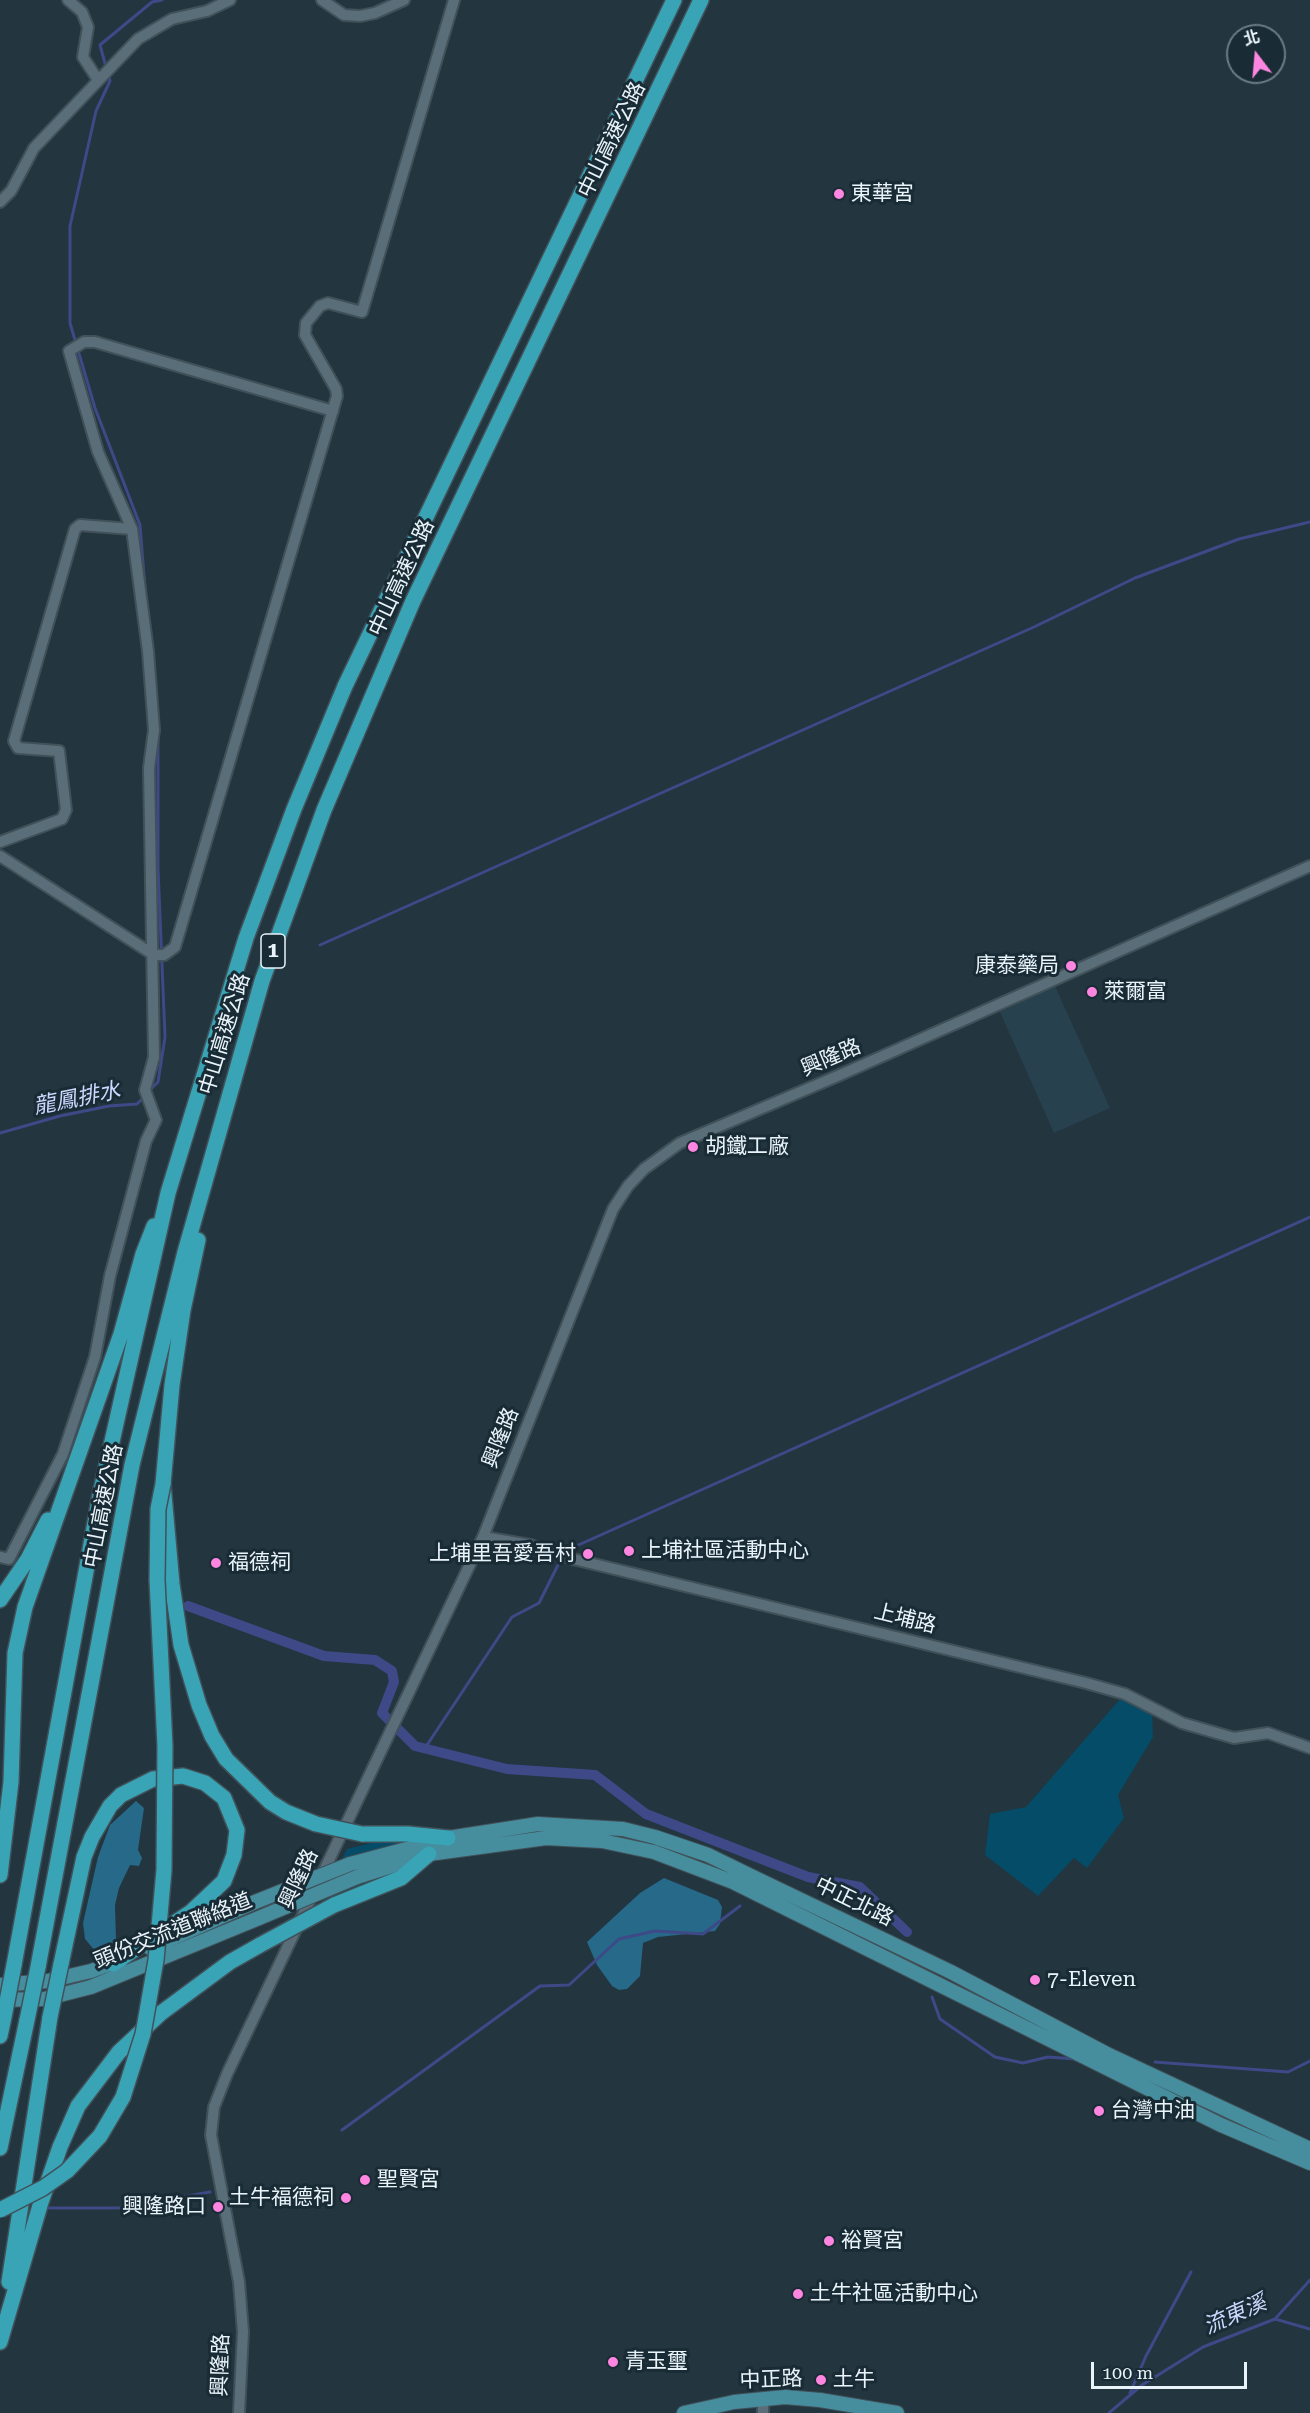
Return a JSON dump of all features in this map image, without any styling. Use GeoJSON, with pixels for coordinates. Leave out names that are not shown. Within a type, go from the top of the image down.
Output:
{"type":"FeatureCollection","features":[{"type":"Feature","properties":{"kind":"highway","name":"中山高速公路"},"geometry":{"type":"LineString","coordinates":[[0,2036],[100,1495],[168,1193],[246,938],[294,809],[345,686],[674,0]]}},
{"type":"Feature","properties":{"kind":"highway","name":"中山高速公路"},"geometry":{"type":"LineString","coordinates":[[0,2148],[38,1967],[132,1466],[196,1216],[262,981],[324,810],[413,601],[701,0]]}},
{"type":"Feature","properties":{"kind":"highway"},"geometry":{"type":"LineString","coordinates":[[0,1875],[1,1850],[11,1782],[15,1653],[25,1607],[121,1334],[143,1254],[168,1193]]}},
{"type":"Feature","properties":{"kind":"highway"},"geometry":{"type":"LineString","coordinates":[[0,2210],[43,2188],[67,2171],[100,2136],[128,2087],[143,2034],[156,1960],[164,1870],[165,1746],[157,1580],[158,1509],[163,1484],[174,1374],[199,1235],[196,1216]]}},
{"type":"Feature","properties":{"kind":"highway"},"geometry":{"type":"LineString","coordinates":[[0,1600],[28,1559],[64,1488],[86,1435]]}},
{"type":"Feature","properties":{"kind":"highway"},"geometry":{"type":"LineString","coordinates":[[163,1484],[172,1584],[181,1645],[199,1705],[212,1736],[226,1759],[256,1790],[286,1812],[316,1824],[362,1834],[408,1834],[448,1838]]}},
{"type":"Feature","properties":{"kind":"highway"},"geometry":{"type":"LineString","coordinates":[[0,2317],[15,2257],[50,2017],[84,1857],[92,1837],[110,1806],[121,1795],[153,1779],[183,1776],[205,1783],[224,1798],[237,1830],[234,1855],[224,1881],[191,1912],[113,1964]]}},
{"type":"Feature","properties":{"kind":"highway"},"geometry":{"type":"LineString","coordinates":[[0,2342],[41,2202],[78,2106],[119,2052],[161,2013],[203,1981],[260,1945],[334,1905],[401,1878],[429,1854]]}},
{"type":"Feature","properties":{"kind":"main road","name":"中正北路"},"geometry":{"type":"LineString","coordinates":[[350,1864],[448,1838],[493,1829],[564,1824],[623,1829],[681,1845],[896,1945],[1107,2054],[1310,2149]]}},
{"type":"Feature","properties":{"kind":"main road","name":"中正北路"},"geometry":{"type":"LineString","coordinates":[[357,1877],[429,1854],[511,1841],[576,1839],[630,1846],[675,1859],[744,1888],[1221,2126],[1310,2163]]}},
{"type":"Feature","properties":{"kind":"main road","name":"頭份交流道聯絡道"},"geometry":{"type":"LineString","coordinates":[[0,1985],[48,1981],[113,1964],[255,1902],[350,1864]]}},
{"type":"Feature","properties":{"kind":"main road","name":"頭份交流道聯絡道"},"geometry":{"type":"LineString","coordinates":[[0,2000],[44,1999],[92,1987],[357,1877]]}},
{"type":"Feature","properties":{"kind":"main road","name":"中正路"},"geometry":{"type":"LineString","coordinates":[[684,2413],[763,2398],[820,2400],[897,2413]]}},
{"type":"Feature","properties":{"kind":"street"},"geometry":{"type":"LineString","coordinates":[[68,0],[82,12],[88,27],[83,57],[100,78]]}},
{"type":"Feature","properties":{"kind":"street"},"geometry":{"type":"LineString","coordinates":[[0,202],[11,191],[34,148],[138,39],[172,19],[207,11],[231,0]]}},
{"type":"Feature","properties":{"kind":"street"},"geometry":{"type":"LineString","coordinates":[[322,0],[344,15],[360,16],[375,13],[404,0]]}},
{"type":"Feature","properties":{"kind":"street"},"geometry":{"type":"LineString","coordinates":[[0,856],[154,955],[164,955],[175,947],[333,411],[336,389],[305,335],[306,323],[320,306],[328,303],[362,312],[454,0]]}},
{"type":"Feature","properties":{"kind":"street"},"geometry":{"type":"LineString","coordinates":[[4,1558],[63,1454],[95,1357],[113,1265],[146,1142],[156,1120],[145,1090],[154,1057],[154,955],[149,779],[154,730],[148,651],[132,529],[98,452],[69,351],[76,345],[95,342],[333,411]]}},
{"type":"Feature","properties":{"kind":"street"},"geometry":{"type":"LineString","coordinates":[[0,842],[62,819],[66,810],[59,751],[18,748],[14,741],[75,529],[80,525],[132,529]]}},
{"type":"Feature","properties":{"kind":"street","name":"興隆路"},"geometry":{"type":"LineString","coordinates":[[239,2413],[243,2332],[239,2282],[211,2135],[214,2107],[388,1733],[483,1537],[613,1209],[644,1169],[680,1143],[840,1075],[1310,866]]}},
{"type":"Feature","properties":{"kind":"street","name":"上埔路"},"geometry":{"type":"LineString","coordinates":[[483,1537],[530,1545],[568,1558],[1086,1683],[1125,1694],[1182,1723],[1234,1738],[1268,1733],[1310,1748]]}},
{"type":"Feature","properties":{"kind":"street"},"geometry":{"type":"LineString","coordinates":[[763,2398],[763,2413]]}},
{"type":"Feature","properties":{"kind":"shaded area"},"geometry":{"type":"Polygon","coordinates":[[[1055,986],[1110,1108],[1054,1133],[1000,1012],[1055,986]]]}},
{"type":"Feature","properties":{"kind":"shaded area"},"geometry":{"type":"Polygon","coordinates":[[[1121,1698],[1152,1710],[1153,1737],[1118,1795],[1124,1818],[1087,1868],[1074,1858],[1038,1896],[985,1855],[990,1814],[1026,1807],[1121,1698]]]}},
{"type":"Feature","properties":{"kind":"shaded area"},"geometry":{"type":"Polygon","coordinates":[[[136,1801],[144,1808],[138,1850],[142,1858],[139,1866],[130,1865],[119,1888],[115,1905],[116,1940],[104,1952],[96,1952],[85,1939],[83,1923],[98,1857],[110,1825],[136,1801]]]}},
{"type":"Feature","properties":{"kind":"shaded area"},"geometry":{"type":"Polygon","coordinates":[[[422,1830],[403,1881],[313,1920],[347,1849],[422,1830]]]}},
{"type":"Feature","properties":{"kind":"shaded area"},"geometry":{"type":"Polygon","coordinates":[[[664,1878],[718,1900],[722,1907],[720,1924],[715,1931],[658,1937],[643,1943],[640,1976],[627,1989],[619,1990],[612,1986],[597,1965],[587,1942],[640,1893],[664,1878]]]}},
{"type":"Feature","properties":{"kind":"waterway"},"geometry":{"type":"LineString","coordinates":[[106,67],[100,45],[152,2],[162,0]]}},
{"type":"Feature","properties":{"kind":"waterway"},"geometry":{"type":"LineString","coordinates":[[109,76],[110,81],[96,111],[70,226],[70,323],[95,408],[140,525],[146,600]]}},
{"type":"Feature","properties":{"kind":"waterway"},"geometry":{"type":"LineString","coordinates":[[320,945],[1034,627],[1135,578],[1239,539],[1310,522]]}},
{"type":"Feature","properties":{"kind":"waterway"},"geometry":{"type":"LineString","coordinates":[[148,1092],[158,1082],[165,1037],[158,868],[158,738]]}},
{"type":"Feature","properties":{"kind":"waterway","name":"龍鳳排水"},"geometry":{"type":"LineString","coordinates":[[0,1133],[60,1116],[109,1106],[137,1104],[144,1097]]}},
{"type":"Feature","properties":{"kind":"waterway"},"geometry":{"type":"LineString","coordinates":[[425,1748],[512,1617],[539,1603],[565,1551],[1310,1217]]}},
{"type":"Feature","properties":{"kind":"waterway"},"geometry":{"type":"LineString","coordinates":[[188,1606],[324,1656],[375,1660],[392,1671],[394,1682],[382,1713],[415,1746],[507,1769],[595,1775],[646,1814],[808,1877],[860,1887],[907,1932]]}},
{"type":"Feature","properties":{"kind":"waterway"},"geometry":{"type":"LineString","coordinates":[[342,2130],[540,1986],[569,1985],[619,1939],[655,1931],[703,1934],[740,1906]]}},
{"type":"Feature","properties":{"kind":"waterway"},"geometry":{"type":"LineString","coordinates":[[932,1997],[940,2019],[995,2057],[1023,2063],[1048,2057],[1076,2059]]}},
{"type":"Feature","properties":{"kind":"waterway"},"geometry":{"type":"LineString","coordinates":[[1155,2062],[1288,2072],[1310,2061]]}},
{"type":"Feature","properties":{"kind":"waterway"},"geometry":{"type":"LineString","coordinates":[[49,2208],[119,2208],[210,2192]]}},
{"type":"Feature","properties":{"kind":"waterway"},"geometry":{"type":"LineString","coordinates":[[1130,2393],[1146,2356],[1191,2272]]}},
{"type":"Feature","properties":{"kind":"waterway","name":"流東溪"},"geometry":{"type":"LineString","coordinates":[[1109,2413],[1142,2385],[1203,2347],[1275,2319],[1310,2280]]}},
{"type":"Feature","properties":{"kind":"waterway"},"geometry":{"type":"LineString","coordinates":[[1275,2319],[1310,2329]]}},
{"type":"Feature","properties":{"kind":"place","name":"東華宮"},"geometry":{"type":"Point","coordinates":[839,194]}},
{"type":"Feature","properties":{"kind":"place","name":"康泰藥局"},"geometry":{"type":"Point","coordinates":[1071,966]}},
{"type":"Feature","properties":{"kind":"place","name":"萊爾富"},"geometry":{"type":"Point","coordinates":[1092,992]}},
{"type":"Feature","properties":{"kind":"place","name":"胡鐵工廠"},"geometry":{"type":"Point","coordinates":[693,1147]}},
{"type":"Feature","properties":{"kind":"place","name":"上埔社區活動中心"},"geometry":{"type":"Point","coordinates":[629,1551]}},
{"type":"Feature","properties":{"kind":"place","name":"上埔里吾愛吾村"},"geometry":{"type":"Point","coordinates":[588,1554]}},
{"type":"Feature","properties":{"kind":"place","name":"福德祠"},"geometry":{"type":"Point","coordinates":[216,1563]}},
{"type":"Feature","properties":{"kind":"place","name":"7-Eleven"},"geometry":{"type":"Point","coordinates":[1035,1980]}},
{"type":"Feature","properties":{"kind":"place","name":"台灣中油"},"geometry":{"type":"Point","coordinates":[1099,2111]}},
{"type":"Feature","properties":{"kind":"place","name":"聖賢宮"},"geometry":{"type":"Point","coordinates":[365,2180]}},
{"type":"Feature","properties":{"kind":"place","name":"土牛福德祠"},"geometry":{"type":"Point","coordinates":[346,2198]}},
{"type":"Feature","properties":{"kind":"place","name":"興隆路口"},"geometry":{"type":"Point","coordinates":[218,2207]}},
{"type":"Feature","properties":{"kind":"place","name":"裕賢宮"},"geometry":{"type":"Point","coordinates":[829,2241]}},
{"type":"Feature","properties":{"kind":"place","name":"土牛社區活動中心"},"geometry":{"type":"Point","coordinates":[798,2294]}},
{"type":"Feature","properties":{"kind":"place","name":"青玉璽"},"geometry":{"type":"Point","coordinates":[613,2362]}},
{"type":"Feature","properties":{"kind":"place","name":"土牛"},"geometry":{"type":"Point","coordinates":[821,2380]}}]}
